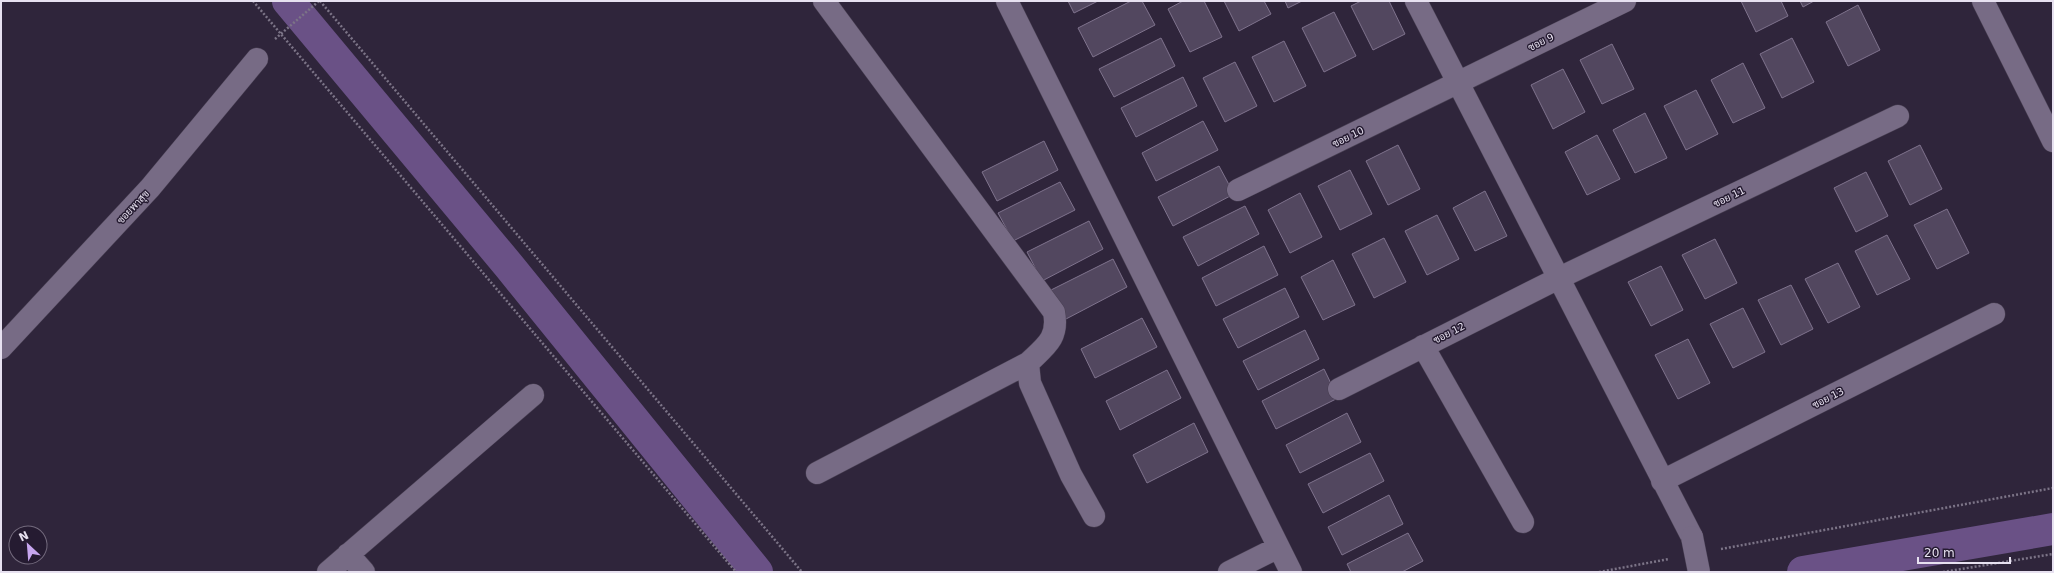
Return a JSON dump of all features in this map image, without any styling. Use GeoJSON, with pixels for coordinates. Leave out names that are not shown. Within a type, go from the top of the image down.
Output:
{"type":"FeatureCollection","features":[{"type":"Feature","properties":{"kind":"street"},"geometry":{"type":"LineString","coordinates":[[817,474],[1028,363],[1049,343],[1057,325],[1054,312],[824,1]]}},
{"type":"Feature","properties":{"kind":"street"},"geometry":{"type":"LineString","coordinates":[[1007,1],[1277,548],[1291,572]]}},
{"type":"Feature","properties":{"kind":"street"},"geometry":{"type":"LineString","coordinates":[[1416,1],[1692,537],[1699,572]]}},
{"type":"Feature","properties":{"kind":"street","name":"ซอย 9"},"geometry":{"type":"LineString","coordinates":[[1458,83],[1625,1]]}},
{"type":"Feature","properties":{"kind":"street"},"geometry":{"type":"LineString","coordinates":[[1983,1],[2053,141]]}},
{"type":"Feature","properties":{"kind":"street","name":"ซอยพาสุข"},"geometry":{"type":"LineString","coordinates":[[1,348],[150,188],[257,59]]}},
{"type":"Feature","properties":{"kind":"street","name":"ซอย 10"},"geometry":{"type":"LineString","coordinates":[[1238,190],[1458,83]]}},
{"type":"Feature","properties":{"kind":"street","name":"ซอย 11"},"geometry":{"type":"LineString","coordinates":[[1559,278],[1898,116]]}},
{"type":"Feature","properties":{"kind":"street","name":"ซอย 12"},"geometry":{"type":"LineString","coordinates":[[1339,389],[1559,278]]}},
{"type":"Feature","properties":{"kind":"street","name":"ซอย 13"},"geometry":{"type":"LineString","coordinates":[[1662,481],[1994,314]]}},
{"type":"Feature","properties":{"kind":"street"},"geometry":{"type":"LineString","coordinates":[[1423,346],[1523,522]]}},
{"type":"Feature","properties":{"kind":"street"},"geometry":{"type":"LineString","coordinates":[[1028,363],[1030,383],[1071,475],[1094,516]]}},
{"type":"Feature","properties":{"kind":"street"},"geometry":{"type":"LineString","coordinates":[[328,572],[533,395]]}},
{"type":"Feature","properties":{"kind":"street"},"geometry":{"type":"LineString","coordinates":[[1229,572],[1277,548]]}},
{"type":"Feature","properties":{"kind":"street"},"geometry":{"type":"LineString","coordinates":[[348,554],[364,572]]}},
{"type":"Feature","properties":{"kind":"path"},"geometry":{"type":"LineString","coordinates":[[253,1],[736,572]]}},
{"type":"Feature","properties":{"kind":"path"},"geometry":{"type":"LineString","coordinates":[[280,33],[320,1],[802,572]]}},
{"type":"Feature","properties":{"kind":"path"},"geometry":{"type":"LineString","coordinates":[[1716,550],[2053,488]]}},
{"type":"Feature","properties":{"kind":"path"},"geometry":{"type":"LineString","coordinates":[[1943,572],[2053,554]]}},
{"type":"Feature","properties":{"kind":"path"},"geometry":{"type":"LineString","coordinates":[[1599,572],[1677,558]]}},
{"type":"Feature","properties":{"kind":"building"},"geometry":{"type":"Polygon","coordinates":[[[1068,1],[1098,1],[1074,13],[1068,1]]]}},
{"type":"Feature","properties":{"kind":"building"},"geometry":{"type":"Polygon","coordinates":[[[1131,1],[1142,1],[1155,25],[1093,57],[1078,28],[1131,1]]]}},
{"type":"Feature","properties":{"kind":"building"},"geometry":{"type":"Polygon","coordinates":[[[1183,1],[1204,1],[1222,37],[1190,52],[1168,9],[1183,1]]]}},
{"type":"Feature","properties":{"kind":"building"},"geometry":{"type":"Polygon","coordinates":[[[1224,1],[1264,1],[1271,14],[1239,31],[1224,1]]]}},
{"type":"Feature","properties":{"kind":"building"},"geometry":{"type":"Polygon","coordinates":[[[1285,1],[1302,1],[1288,8],[1285,1]]]}},
{"type":"Feature","properties":{"kind":"building"},"geometry":{"type":"Polygon","coordinates":[[[1361,1],[1389,1],[1405,34],[1373,50],[1351,6],[1361,1]]]}},
{"type":"Feature","properties":{"kind":"building"},"geometry":{"type":"Polygon","coordinates":[[[1741,1],[1781,1],[1788,16],[1756,32],[1741,1]]]}},
{"type":"Feature","properties":{"kind":"building"},"geometry":{"type":"Polygon","coordinates":[[[1800,1],[1814,1],[1803,7],[1800,1]]]}},
{"type":"Feature","properties":{"kind":"building"},"geometry":{"type":"Polygon","coordinates":[[[1858,5],[1880,50],[1848,66],[1826,22],[1858,5]]]}},
{"type":"Feature","properties":{"kind":"building"},"geometry":{"type":"Polygon","coordinates":[[[1334,12],[1356,56],[1324,72],[1302,28],[1334,12]]]}},
{"type":"Feature","properties":{"kind":"building"},"geometry":{"type":"Polygon","coordinates":[[[1161,38],[1175,66],[1114,97],[1099,69],[1161,38]]]}},
{"type":"Feature","properties":{"kind":"building"},"geometry":{"type":"Polygon","coordinates":[[[1792,38],[1814,82],[1782,98],[1760,54],[1792,38]]]}},
{"type":"Feature","properties":{"kind":"building"},"geometry":{"type":"Polygon","coordinates":[[[1284,41],[1306,86],[1274,102],[1252,57],[1284,41]]]}},
{"type":"Feature","properties":{"kind":"building"},"geometry":{"type":"Polygon","coordinates":[[[1612,44],[1634,89],[1602,104],[1580,60],[1612,44]]]}},
{"type":"Feature","properties":{"kind":"building"},"geometry":{"type":"Polygon","coordinates":[[[1235,62],[1257,106],[1225,122],[1203,78],[1235,62]]]}},
{"type":"Feature","properties":{"kind":"building"},"geometry":{"type":"Polygon","coordinates":[[[1743,63],[1765,108],[1733,123],[1711,80],[1743,63]]]}},
{"type":"Feature","properties":{"kind":"building"},"geometry":{"type":"Polygon","coordinates":[[[1563,69],[1585,112],[1553,129],[1531,85],[1563,69]]]}},
{"type":"Feature","properties":{"kind":"building"},"geometry":{"type":"Polygon","coordinates":[[[1183,77],[1197,106],[1136,137],[1121,108],[1183,77]]]}},
{"type":"Feature","properties":{"kind":"building"},"geometry":{"type":"Polygon","coordinates":[[[1696,90],[1718,134],[1686,150],[1664,106],[1696,90]]]}},
{"type":"Feature","properties":{"kind":"building"},"geometry":{"type":"Polygon","coordinates":[[[1645,113],[1667,158],[1635,173],[1613,130],[1645,113]]]}},
{"type":"Feature","properties":{"kind":"building"},"geometry":{"type":"Polygon","coordinates":[[[1203,121],[1218,150],[1156,181],[1142,153],[1203,121]]]}},
{"type":"Feature","properties":{"kind":"building"},"geometry":{"type":"Polygon","coordinates":[[[1597,135],[1620,179],[1587,195],[1565,152],[1597,135]]]}},
{"type":"Feature","properties":{"kind":"building"},"geometry":{"type":"Polygon","coordinates":[[[1044,141],[1058,170],[997,201],[982,172],[1044,141]]]}},
{"type":"Feature","properties":{"kind":"building"},"geometry":{"type":"Polygon","coordinates":[[[1398,145],[1420,189],[1388,205],[1366,161],[1398,145]]]}},
{"type":"Feature","properties":{"kind":"building"},"geometry":{"type":"Polygon","coordinates":[[[1920,145],[1942,189],[1910,205],[1888,161],[1920,145]]]}},
{"type":"Feature","properties":{"kind":"building"},"geometry":{"type":"Polygon","coordinates":[[[1219,166],[1234,194],[1173,226],[1158,197],[1219,166]]]}},
{"type":"Feature","properties":{"kind":"building"},"geometry":{"type":"Polygon","coordinates":[[[1350,170],[1372,214],[1340,230],[1318,186],[1350,170]]]}},
{"type":"Feature","properties":{"kind":"building"},"geometry":{"type":"Polygon","coordinates":[[[1866,172],[1888,216],[1856,232],[1834,188],[1866,172]]]}},
{"type":"Feature","properties":{"kind":"building"},"geometry":{"type":"Polygon","coordinates":[[[1060,182],[1075,210],[1013,241],[998,213],[1060,182]]]}},
{"type":"Feature","properties":{"kind":"building"},"geometry":{"type":"Polygon","coordinates":[[[1485,191],[1507,236],[1475,251],[1453,208],[1485,191]]]}},
{"type":"Feature","properties":{"kind":"building"},"geometry":{"type":"Polygon","coordinates":[[[1300,193],[1322,237],[1290,253],[1268,210],[1300,193]]]}},
{"type":"Feature","properties":{"kind":"building"},"geometry":{"type":"Polygon","coordinates":[[[1245,206],[1259,234],[1198,266],[1183,237],[1245,206]]]}},
{"type":"Feature","properties":{"kind":"building"},"geometry":{"type":"Polygon","coordinates":[[[1947,209],[1969,253],[1937,269],[1914,225],[1947,209]]]}},
{"type":"Feature","properties":{"kind":"building"},"geometry":{"type":"Polygon","coordinates":[[[1437,215],[1459,259],[1427,275],[1405,231],[1437,215]]]}},
{"type":"Feature","properties":{"kind":"building"},"geometry":{"type":"Polygon","coordinates":[[[1089,221],[1103,249],[1042,281],[1027,252],[1089,221]]]}},
{"type":"Feature","properties":{"kind":"building"},"geometry":{"type":"Polygon","coordinates":[[[1887,235],[1910,279],[1877,295],[1855,251],[1887,235]]]}},
{"type":"Feature","properties":{"kind":"building"},"geometry":{"type":"Polygon","coordinates":[[[1384,238],[1406,282],[1374,298],[1352,254],[1384,238]]]}},
{"type":"Feature","properties":{"kind":"building"},"geometry":{"type":"Polygon","coordinates":[[[1715,239],[1737,283],[1705,299],[1682,255],[1715,239]]]}},
{"type":"Feature","properties":{"kind":"building"},"geometry":{"type":"Polygon","coordinates":[[[1264,246],[1278,275],[1216,306],[1202,278],[1264,246]]]}},
{"type":"Feature","properties":{"kind":"building"},"geometry":{"type":"Polygon","coordinates":[[[1113,259],[1127,287],[1066,319],[1051,290],[1113,259]]]}},
{"type":"Feature","properties":{"kind":"building"},"geometry":{"type":"Polygon","coordinates":[[[1333,260],[1355,305],[1323,320],[1301,277],[1333,260]]]}},
{"type":"Feature","properties":{"kind":"building"},"geometry":{"type":"Polygon","coordinates":[[[1838,263],[1860,307],[1828,323],[1805,279],[1838,263]]]}},
{"type":"Feature","properties":{"kind":"building"},"geometry":{"type":"Polygon","coordinates":[[[1661,266],[1683,310],[1651,326],[1628,282],[1661,266]]]}},
{"type":"Feature","properties":{"kind":"building"},"geometry":{"type":"Polygon","coordinates":[[[1791,285],[1813,329],[1781,345],[1758,300],[1791,285]]]}},
{"type":"Feature","properties":{"kind":"building"},"geometry":{"type":"Polygon","coordinates":[[[1285,288],[1299,317],[1238,348],[1223,319],[1285,288]]]}},
{"type":"Feature","properties":{"kind":"building"},"geometry":{"type":"Polygon","coordinates":[[[1743,308],[1765,352],[1733,368],[1710,324],[1743,308]]]}},
{"type":"Feature","properties":{"kind":"building"},"geometry":{"type":"Polygon","coordinates":[[[1142,318],[1157,347],[1095,378],[1081,349],[1142,318]]]}},
{"type":"Feature","properties":{"kind":"building"},"geometry":{"type":"Polygon","coordinates":[[[1305,330],[1319,359],[1258,390],[1243,361],[1305,330]]]}},
{"type":"Feature","properties":{"kind":"building"},"geometry":{"type":"Polygon","coordinates":[[[1688,339],[1710,383],[1678,399],[1655,355],[1688,339]]]}},
{"type":"Feature","properties":{"kind":"building"},"geometry":{"type":"Polygon","coordinates":[[[1324,369],[1338,398],[1276,429],[1262,401],[1324,369]]]}},
{"type":"Feature","properties":{"kind":"building"},"geometry":{"type":"Polygon","coordinates":[[[1167,370],[1181,398],[1120,430],[1106,401],[1167,370]]]}},
{"type":"Feature","properties":{"kind":"building"},"geometry":{"type":"Polygon","coordinates":[[[1347,413],[1361,442],[1300,473],[1286,445],[1347,413]]]}},
{"type":"Feature","properties":{"kind":"building"},"geometry":{"type":"Polygon","coordinates":[[[1194,423],[1208,452],[1147,483],[1133,455],[1194,423]]]}},
{"type":"Feature","properties":{"kind":"building"},"geometry":{"type":"Polygon","coordinates":[[[1370,453],[1384,481],[1323,513],[1308,484],[1370,453]]]}},
{"type":"Feature","properties":{"kind":"building"},"geometry":{"type":"Polygon","coordinates":[[[1389,495],[1403,524],[1342,555],[1328,527],[1389,495]]]}},
{"type":"Feature","properties":{"kind":"building"},"geometry":{"type":"Polygon","coordinates":[[[1408,533],[1423,561],[1402,572],[1351,572],[1347,564],[1408,533]]]}},
{"type":"Feature","properties":{"kind":"waterway"},"geometry":{"type":"LineString","coordinates":[[288,1],[509,266],[757,572]]}},
{"type":"Feature","properties":{"kind":"waterway"},"geometry":{"type":"LineString","coordinates":[[1803,572],[2053,529]]}}]}
